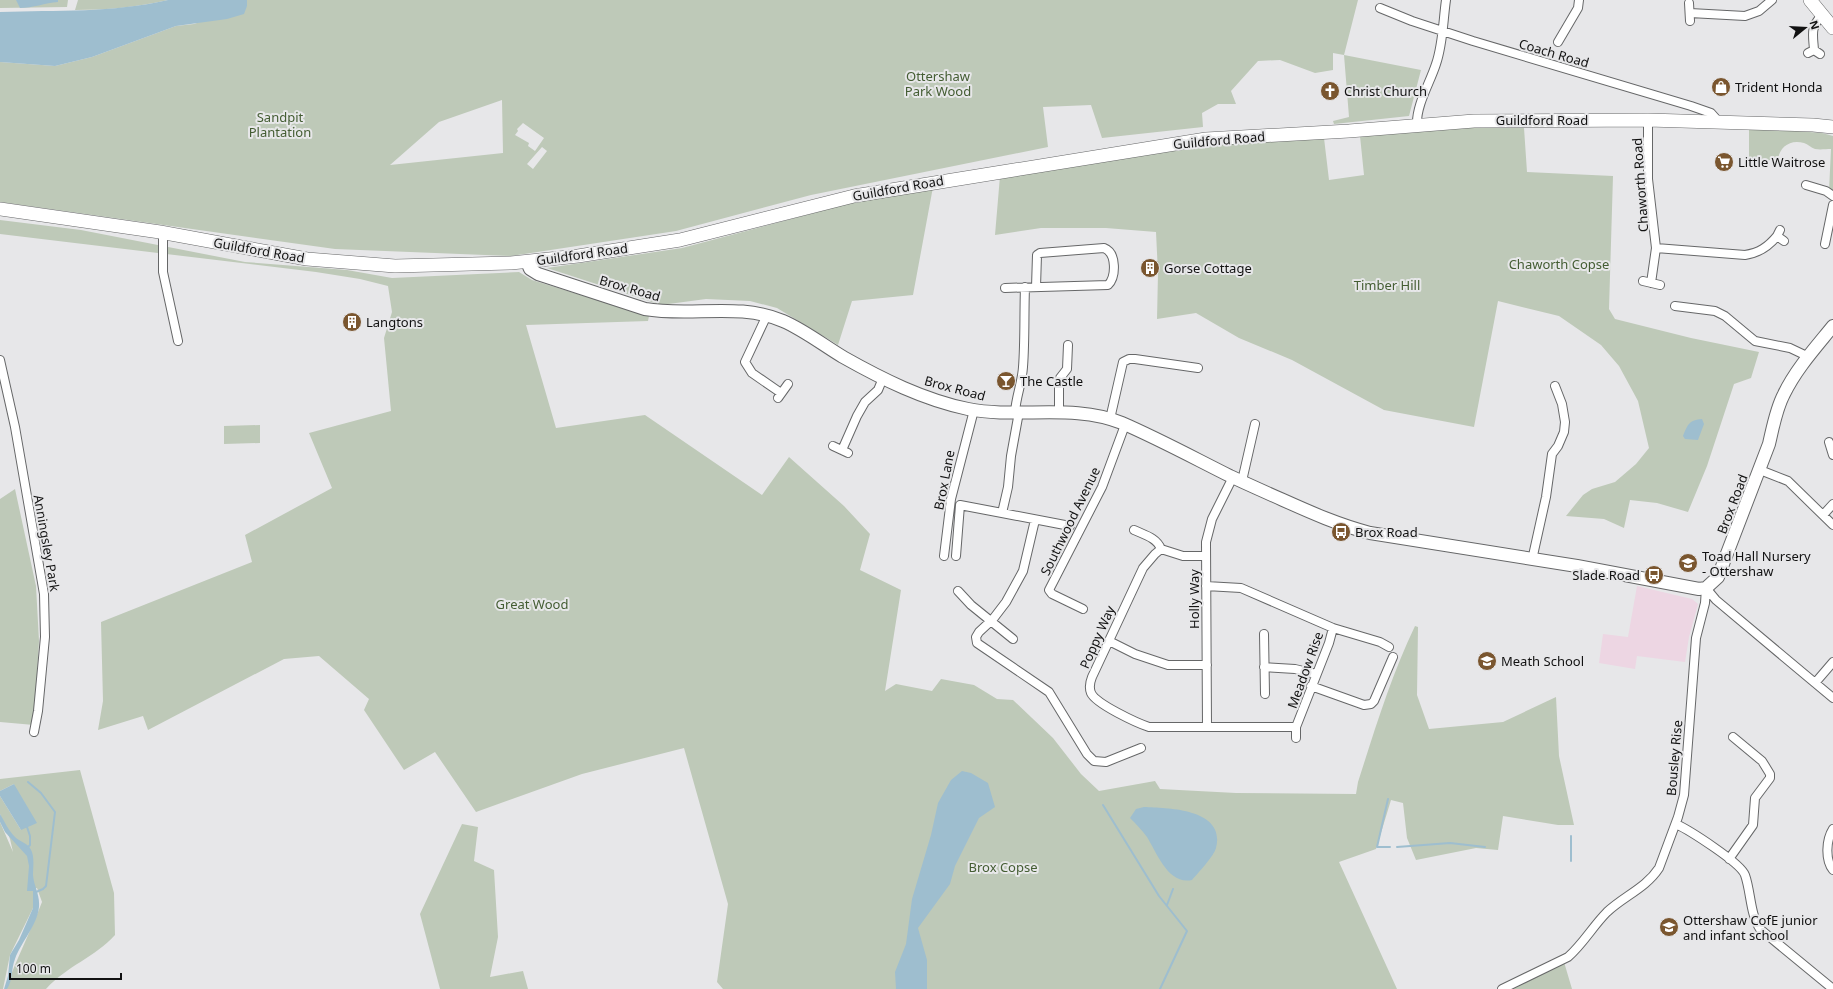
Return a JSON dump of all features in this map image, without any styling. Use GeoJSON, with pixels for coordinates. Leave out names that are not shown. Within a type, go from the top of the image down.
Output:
{"type":"FeatureCollection","features":[{"type":"Feature","properties":{"kind":"main road"},"geometry":{"type":"LineString","coordinates":[[1810,0],[1833,28]]}},
{"type":"Feature","properties":{"kind":"main road","name":"Guildford Road"},"geometry":{"type":"LineString","coordinates":[[0,209],[163,233],[307,259],[353,264],[418,266],[527,262],[578,256],[680,240],[854,196],[1206,139],[1349,131],[1474,121],[1648,120],[1833,127]]}},
{"type":"Feature","properties":{"kind":"main road","name":"Guildford Road"},"geometry":{"type":"LineString","coordinates":[[1804,126],[1833,131]]}},
{"type":"Feature","properties":{"kind":"street"},"geometry":{"type":"LineString","coordinates":[[1417,125],[1417,118],[1437,62],[1446,0]]}},
{"type":"Feature","properties":{"kind":"street"},"geometry":{"type":"LineString","coordinates":[[1558,42],[1578,8],[1579,0]]}},
{"type":"Feature","properties":{"kind":"street"},"geometry":{"type":"LineString","coordinates":[[1690,13],[1745,16],[1759,12],[1772,0]]}},
{"type":"Feature","properties":{"kind":"street"},"geometry":{"type":"LineString","coordinates":[[1689,3],[1690,22]]}},
{"type":"Feature","properties":{"kind":"street","name":"Coach Road"},"geometry":{"type":"LineString","coordinates":[[1380,8],[1442,31],[1691,106],[1711,113],[1719,122]]}},
{"type":"Feature","properties":{"kind":"street"},"geometry":{"type":"LineString","coordinates":[[1814,52],[1812,28],[1814,23],[1822,15]]}},
{"type":"Feature","properties":{"kind":"street","name":"Chaworth Road"},"geometry":{"type":"LineString","coordinates":[[1648,120],[1648,178],[1656,248],[1647,282],[1660,285]]}},
{"type":"Feature","properties":{"kind":"street"},"geometry":{"type":"LineString","coordinates":[[1806,185],[1826,191],[1833,196]]}},
{"type":"Feature","properties":{"kind":"street"},"geometry":{"type":"LineString","coordinates":[[1825,244],[1833,205]]}},
{"type":"Feature","properties":{"kind":"street"},"geometry":{"type":"LineString","coordinates":[[163,233],[163,272],[178,341]]}},
{"type":"Feature","properties":{"kind":"street","name":"Chaworth Road"},"geometry":{"type":"LineString","coordinates":[[1656,248],[1745,255],[1762,250],[1772,242],[1779,233],[1784,242]]}},
{"type":"Feature","properties":{"kind":"street"},"geometry":{"type":"LineString","coordinates":[[1005,288],[1108,285],[1112,281],[1113,255],[1109,250],[1104,248],[1040,253],[1037,255],[1036,262],[1036,287]]}},
{"type":"Feature","properties":{"kind":"street","name":"Brox Road"},"geometry":{"type":"LineString","coordinates":[[527,262],[530,269],[545,277],[645,309],[664,312],[737,311],[767,315],[784,321],[883,378],[934,400],[974,410],[1090,414],[1110,419],[1329,521],[1349,528],[1370,533],[1577,566],[1699,589],[1706,588],[1718,577],[1760,470],[1784,394],[1809,357],[1833,326]]}},
{"type":"Feature","properties":{"kind":"street"},"geometry":{"type":"LineString","coordinates":[[1002,513],[1008,487],[1010,456],[1017,412],[1016,400],[1021,384],[1023,367],[1025,287]]}},
{"type":"Feature","properties":{"kind":"street"},"geometry":{"type":"LineString","coordinates":[[1675,306],[1715,311],[1725,316],[1755,341],[1790,348],[1809,357]]}},
{"type":"Feature","properties":{"kind":"street"},"geometry":{"type":"LineString","coordinates":[[767,315],[746,362],[752,373],[780,396],[788,384]]}},
{"type":"Feature","properties":{"kind":"street"},"geometry":{"type":"LineString","coordinates":[[1059,413],[1059,385],[1060,378],[1067,369],[1068,345]]}},
{"type":"Feature","properties":{"kind":"street"},"geometry":{"type":"LineString","coordinates":[[1110,419],[1123,362],[1129,359],[1135,359],[1198,368]]}},
{"type":"Feature","properties":{"kind":"street","name":"Anningsley Park"},"geometry":{"type":"LineString","coordinates":[[0,360],[15,427],[44,594],[45,636],[38,711],[34,732]]}},
{"type":"Feature","properties":{"kind":"street"},"geometry":{"type":"LineString","coordinates":[[833,446],[845,452],[857,416],[865,402],[878,390],[883,378]]}},
{"type":"Feature","properties":{"kind":"street"},"geometry":{"type":"LineString","coordinates":[[1532,560],[1546,497],[1552,454],[1558,446],[1564,432],[1565,422],[1562,404],[1555,386]]}},
{"type":"Feature","properties":{"kind":"street","name":"Brox Lane"},"geometry":{"type":"LineString","coordinates":[[944,556],[951,499],[974,410]]}},
{"type":"Feature","properties":{"kind":"street","name":"Southwood Avenue"},"geometry":{"type":"LineString","coordinates":[[1083,609],[1052,594],[1050,590],[1102,487],[1125,425]]}},
{"type":"Feature","properties":{"kind":"street","name":"Holly Way"},"geometry":{"type":"LineString","coordinates":[[1207,727],[1206,542],[1210,527],[1237,479],[1253,426]]}},
{"type":"Feature","properties":{"kind":"street"},"geometry":{"type":"LineString","coordinates":[[1829,442],[1833,455]]}},
{"type":"Feature","properties":{"kind":"street"},"geometry":{"type":"LineString","coordinates":[[1760,470],[1788,481],[1833,525]]}},
{"type":"Feature","properties":{"kind":"street"},"geometry":{"type":"LineString","coordinates":[[1823,515],[1833,504]]}},
{"type":"Feature","properties":{"kind":"street"},"geometry":{"type":"LineString","coordinates":[[956,556],[960,505],[1070,526]]}},
{"type":"Feature","properties":{"kind":"street"},"geometry":{"type":"LineString","coordinates":[[1035,520],[1023,571],[1006,602],[979,632],[976,637],[977,643],[1049,692],[1091,759],[1098,762],[1106,762],[1141,748]]}},
{"type":"Feature","properties":{"kind":"street"},"geometry":{"type":"LineString","coordinates":[[1134,530],[1154,540],[1158,543],[1161,549],[1183,556],[1206,556]]}},
{"type":"Feature","properties":{"kind":"street","name":"Poppy Way"},"geometry":{"type":"LineString","coordinates":[[1161,549],[1143,568],[1092,677],[1090,689],[1092,695],[1124,716],[1142,725],[1207,727]]}},
{"type":"Feature","properties":{"kind":"street","name":"Meadow Rise"},"geometry":{"type":"LineString","coordinates":[[1206,586],[1241,588],[1333,628],[1380,642],[1389,647]]}},
{"type":"Feature","properties":{"kind":"street"},"geometry":{"type":"LineString","coordinates":[[1706,588],[1716,600],[1833,698]]}},
{"type":"Feature","properties":{"kind":"street","name":"Bousley Rise"},"geometry":{"type":"LineString","coordinates":[[1502,989],[1568,957],[1577,949],[1607,912],[1642,887],[1655,875],[1659,868],[1676,824],[1684,795],[1696,638],[1706,588]]}},
{"type":"Feature","properties":{"kind":"street"},"geometry":{"type":"LineString","coordinates":[[958,591],[971,605],[1012,639]]}},
{"type":"Feature","properties":{"kind":"street","name":"Meadow Rise"},"geometry":{"type":"LineString","coordinates":[[1207,727],[1296,726],[1329,643],[1333,628]]}},
{"type":"Feature","properties":{"kind":"street"},"geometry":{"type":"LineString","coordinates":[[1264,634],[1265,694]]}},
{"type":"Feature","properties":{"kind":"street"},"geometry":{"type":"LineString","coordinates":[[1109,641],[1135,654],[1168,664],[1206,665]]}},
{"type":"Feature","properties":{"kind":"street"},"geometry":{"type":"LineString","coordinates":[[1311,686],[1364,705],[1371,704],[1374,701],[1393,657]]}},
{"type":"Feature","properties":{"kind":"street"},"geometry":{"type":"LineString","coordinates":[[1815,683],[1833,662]]}},
{"type":"Feature","properties":{"kind":"street"},"geometry":{"type":"LineString","coordinates":[[1264,667],[1295,668],[1316,674]]}},
{"type":"Feature","properties":{"kind":"street"},"geometry":{"type":"LineString","coordinates":[[1296,726],[1296,738]]}},
{"type":"Feature","properties":{"kind":"street"},"geometry":{"type":"LineString","coordinates":[[1729,859],[1753,824],[1755,798],[1770,778],[1770,774],[1762,761],[1733,737]]}},
{"type":"Feature","properties":{"kind":"street"},"geometry":{"type":"LineString","coordinates":[[1676,824],[1689,831],[1738,866],[1745,875],[1755,916],[1760,929],[1833,989]]}},
{"type":"Feature","properties":{"kind":"street"},"geometry":{"type":"LineString","coordinates":[[1833,829],[1828,838],[1828,860],[1833,870]]}},
{"type":"Feature","properties":{"kind":"shaded area"},"geometry":{"type":"Polygon","coordinates":[[[1637,586],[1692,599],[1698,604],[1689,637],[1685,662],[1637,656],[1635,669],[1599,663],[1603,634],[1628,637],[1637,586]]]}},
{"type":"Feature","properties":{"kind":"green space"},"geometry":{"type":"Polygon","coordinates":[[[0,0],[68,0],[67,7],[0,8],[0,0]]]}},
{"type":"Feature","properties":{"kind":"green space"},"geometry":{"type":"Polygon","coordinates":[[[78,0],[168,0],[122,8],[75,10],[78,0]]]}},
{"type":"Feature","properties":{"kind":"green space"},"geometry":{"type":"Polygon","coordinates":[[[247,0],[1358,0],[1344,55],[1333,53],[1333,70],[1315,73],[1280,60],[1258,61],[1231,91],[1236,104],[1218,104],[1202,113],[1203,127],[1102,138],[1091,105],[1043,107],[1048,147],[811,195],[676,231],[511,256],[335,249],[0,202],[0,62],[55,66],[92,57],[176,26],[194,24],[247,6],[247,0]],[[502,100],[439,122],[390,165],[503,153],[502,100]],[[523,123],[517,129],[518,131],[515,135],[529,143],[528,146],[535,151],[544,138],[523,123]],[[542,147],[527,164],[533,169],[547,151],[542,147]]]}},
{"type":"Feature","properties":{"kind":"green space"},"geometry":{"type":"Polygon","coordinates":[[[1344,55],[1421,70],[1409,116],[1334,124],[1333,121],[1349,117],[1344,55]]]}},
{"type":"Feature","properties":{"kind":"green space"},"geometry":{"type":"Polygon","coordinates":[[[1749,127],[1822,133],[1833,136],[1833,192],[1829,191],[1831,149],[1815,149],[1805,144],[1795,142],[1787,145],[1781,150],[1778,159],[1771,159],[1764,164],[1749,163],[1749,127]]]}},
{"type":"Feature","properties":{"kind":"green space","name":"Timber Hill"},"geometry":{"type":"Polygon","coordinates":[[[1441,128],[1524,128],[1527,172],[1613,176],[1609,309],[1615,319],[1691,338],[1759,352],[1751,378],[1734,384],[1707,466],[1688,512],[1657,503],[1630,500],[1624,528],[1604,519],[1566,516],[1583,495],[1592,489],[1615,482],[1636,464],[1649,448],[1638,401],[1619,366],[1601,345],[1559,316],[1498,301],[1474,427],[1384,410],[1292,360],[1239,338],[1196,313],[1157,319],[1158,273],[1156,232],[1106,228],[1041,228],[995,235],[1000,176],[1187,146],[1324,138],[1329,180],[1364,175],[1360,136],[1441,128]]]}},
{"type":"Feature","properties":{"kind":"green space"},"geometry":{"type":"Polygon","coordinates":[[[933,187],[913,295],[852,301],[838,345],[777,308],[750,301],[706,299],[661,305],[547,268],[682,248],[866,199],[933,187]]]}},
{"type":"Feature","properties":{"kind":"green space"},"geometry":{"type":"Polygon","coordinates":[[[0,220],[81,230],[245,262],[347,270],[392,278],[519,272],[532,280],[649,316],[648,321],[526,325],[556,428],[645,415],[762,495],[789,457],[844,506],[870,534],[860,570],[901,590],[885,691],[896,684],[932,691],[941,679],[974,685],[997,699],[1013,700],[1053,738],[1081,774],[1099,791],[1155,781],[1160,789],[1236,793],[1356,794],[1358,782],[1384,703],[1398,664],[1415,626],[1418,627],[1417,695],[1429,729],[1503,722],[1556,697],[1559,756],[1574,825],[1558,825],[1503,816],[1498,850],[1476,848],[1416,860],[1407,838],[1403,803],[1391,800],[1376,849],[1339,862],[1397,989],[723,989],[717,982],[728,904],[684,748],[582,774],[476,812],[435,752],[404,770],[364,710],[369,699],[319,656],[284,659],[148,730],[143,716],[98,730],[103,701],[101,622],[252,562],[245,535],[332,488],[309,433],[391,411],[384,338],[392,312],[388,286],[360,279],[316,272],[0,234],[0,220]]]}},
{"type":"Feature","properties":{"kind":"green space"},"geometry":{"type":"Polygon","coordinates":[[[260,425],[260,443],[224,444],[224,426],[260,425]]]}},
{"type":"Feature","properties":{"kind":"green space"},"geometry":{"type":"Polygon","coordinates":[[[15,489],[36,586],[39,641],[34,725],[0,722],[0,499],[15,489]]]}},
{"type":"Feature","properties":{"kind":"green space"},"geometry":{"type":"Polygon","coordinates":[[[80,770],[114,893],[115,935],[107,943],[54,981],[46,989],[6,989],[42,902],[37,888],[30,890],[33,891],[33,908],[10,955],[3,989],[0,989],[0,822],[13,852],[10,839],[0,814],[0,796],[21,830],[14,784],[0,791],[0,779],[80,770]]]}},
{"type":"Feature","properties":{"kind":"green space"},"geometry":{"type":"Polygon","coordinates":[[[462,824],[478,827],[474,861],[494,870],[498,937],[490,977],[523,971],[528,989],[440,989],[420,914],[462,824]]]}},
{"type":"Feature","properties":{"kind":"green space"},"geometry":{"type":"Polygon","coordinates":[[[1564,962],[1572,989],[1509,989],[1564,962]]]}},
{"type":"Feature","properties":{"kind":"water"},"geometry":{"type":"Polygon","coordinates":[[[16,0],[58,0],[58,2],[20,8],[16,0]]]}},
{"type":"Feature","properties":{"kind":"water"},"geometry":{"type":"Polygon","coordinates":[[[168,0],[247,0],[247,6],[244,14],[227,19],[176,26],[92,57],[55,66],[0,62],[0,12],[105,9],[168,0]]]}},
{"type":"Feature","properties":{"kind":"water"},"geometry":{"type":"Polygon","coordinates":[[[1702,419],[1704,424],[1698,440],[1685,439],[1683,436],[1690,423],[1694,420],[1702,419]]]}},
{"type":"Feature","properties":{"kind":"water"},"geometry":{"type":"Polygon","coordinates":[[[962,771],[971,773],[988,783],[995,807],[979,818],[955,866],[950,884],[918,928],[927,960],[927,989],[896,989],[895,972],[906,944],[912,899],[931,835],[938,803],[951,780],[962,771]]]}},
{"type":"Feature","properties":{"kind":"water"},"geometry":{"type":"Polygon","coordinates":[[[14,784],[37,823],[21,830],[0,796],[0,791],[14,784]]]}},
{"type":"Feature","properties":{"kind":"water"},"geometry":{"type":"Polygon","coordinates":[[[1144,807],[1167,808],[1193,813],[1204,818],[1212,825],[1217,835],[1215,851],[1192,880],[1176,878],[1170,873],[1159,859],[1147,837],[1130,818],[1136,809],[1144,807]]]}},
{"type":"Feature","properties":{"kind":"water"},"geometry":{"type":"Polygon","coordinates":[[[0,814],[8,829],[32,851],[33,875],[39,902],[38,914],[15,959],[7,989],[4,989],[8,976],[10,955],[19,940],[33,908],[33,891],[27,891],[29,866],[27,856],[5,832],[0,822],[0,814]]]}},
{"type":"Feature","properties":{"kind":"waterway"},"geometry":{"type":"LineString","coordinates":[[28,782],[41,793],[55,812],[46,886],[36,892]]}},
{"type":"Feature","properties":{"kind":"waterway"},"geometry":{"type":"LineString","coordinates":[[1388,799],[1377,847],[1390,847]]}},
{"type":"Feature","properties":{"kind":"waterway"},"geometry":{"type":"LineString","coordinates":[[1103,805],[1159,896],[1187,931],[1160,989]]}},
{"type":"Feature","properties":{"kind":"waterway"},"geometry":{"type":"LineString","coordinates":[[27,827],[30,836],[30,845],[27,848]]}},
{"type":"Feature","properties":{"kind":"waterway"},"geometry":{"type":"LineString","coordinates":[[1571,836],[1571,861]]}},
{"type":"Feature","properties":{"kind":"waterway"},"geometry":{"type":"LineString","coordinates":[[1397,847],[1450,843],[1485,847]]}},
{"type":"Feature","properties":{"kind":"waterway"},"geometry":{"type":"LineString","coordinates":[[1167,905],[1173,889]]}},
{"type":"Feature","properties":{"kind":"place","name":"Trident Honda"},"geometry":{"type":"Point","coordinates":[1721,87]}},
{"type":"Feature","properties":{"kind":"place","name":"Christ Church"},"geometry":{"type":"Point","coordinates":[1330,91]}},
{"type":"Feature","properties":{"kind":"place","name":"Little Waitrose"},"geometry":{"type":"Point","coordinates":[1724,162]}},
{"type":"Feature","properties":{"kind":"place","name":"Gorse Cottage"},"geometry":{"type":"Point","coordinates":[1150,268]}},
{"type":"Feature","properties":{"kind":"place","name":"Langtons"},"geometry":{"type":"Point","coordinates":[352,322]}},
{"type":"Feature","properties":{"kind":"place","name":"The Castle"},"geometry":{"type":"Point","coordinates":[1006,381]}},
{"type":"Feature","properties":{"kind":"place","name":"Brox Road"},"geometry":{"type":"Point","coordinates":[1341,532]}},
{"type":"Feature","properties":{"kind":"place","name":"Toad Hall Nursery - Ottershaw"},"geometry":{"type":"Point","coordinates":[1688,563]}},
{"type":"Feature","properties":{"kind":"place","name":"Slade Road"},"geometry":{"type":"Point","coordinates":[1654,575]}},
{"type":"Feature","properties":{"kind":"place","name":"Meath School"},"geometry":{"type":"Point","coordinates":[1487,661]}},
{"type":"Feature","properties":{"kind":"place","name":"Ottershaw CofE junior and infant school"},"geometry":{"type":"Point","coordinates":[1669,927]}},
{"type":"Feature","properties":{"kind":"park label","name":"Ottershaw Park Wood"},"geometry":{"type":"Point","coordinates":[938,84]}},
{"type":"Feature","properties":{"kind":"park label","name":"Sandpit Plantation"},"geometry":{"type":"Point","coordinates":[280,124]}},
{"type":"Feature","properties":{"kind":"park label","name":"Chaworth Copse"},"geometry":{"type":"Point","coordinates":[1559,264]}},
{"type":"Feature","properties":{"kind":"park label","name":"Great Wood"},"geometry":{"type":"Point","coordinates":[532,604]}},
{"type":"Feature","properties":{"kind":"park label","name":"Brox Copse"},"geometry":{"type":"Point","coordinates":[1003,867]}}]}
